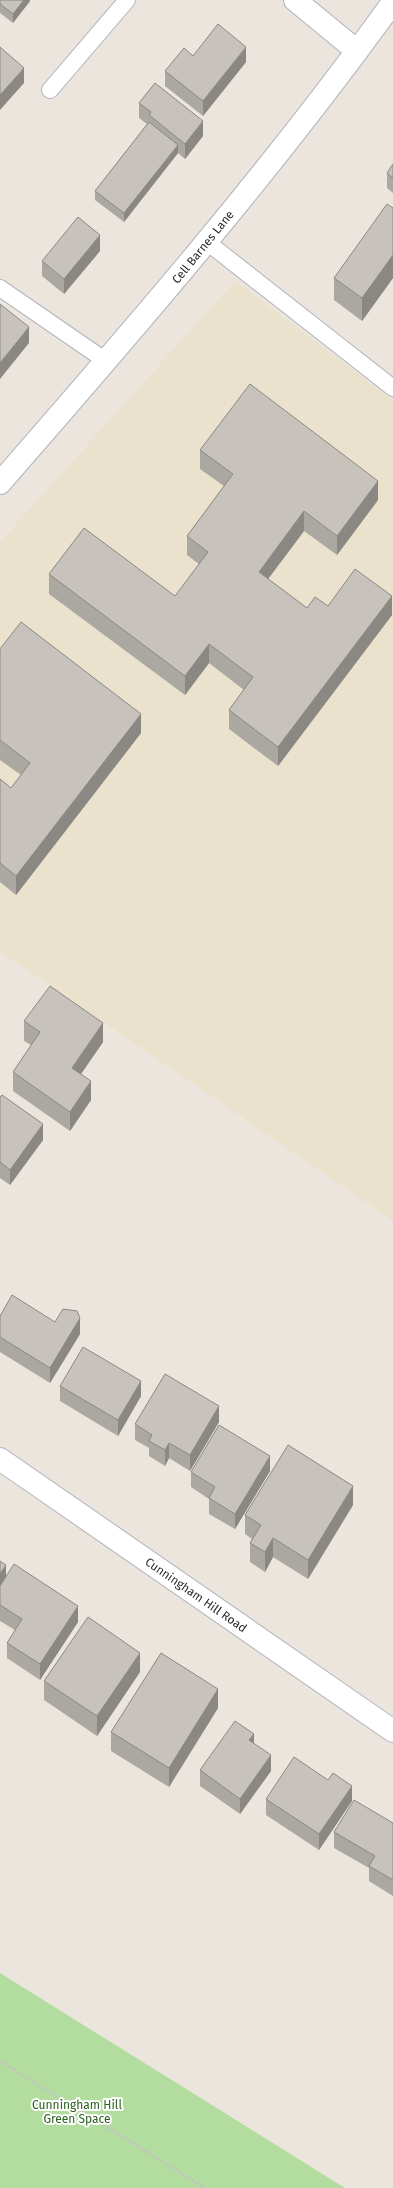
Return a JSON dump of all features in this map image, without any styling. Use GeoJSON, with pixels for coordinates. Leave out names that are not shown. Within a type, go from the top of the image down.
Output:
{"type":"FeatureCollection","features":[{"type":"Feature","properties":{"kind":"street"},"geometry":{"type":"LineString","coordinates":[[295,0],[357,51]]}},
{"type":"Feature","properties":{"kind":"street","name":"Cell Barnes Lane"},"geometry":{"type":"LineString","coordinates":[[0,483],[207,242],[300,128],[393,2]]}},
{"type":"Feature","properties":{"kind":"street","name":"Cunningham Hill Road"},"geometry":{"type":"LineString","coordinates":[[0,1459],[393,1731]]}},
{"type":"Feature","properties":{"kind":"lane"},"geometry":{"type":"LineString","coordinates":[[50,90],[127,0]]}},
{"type":"Feature","properties":{"kind":"lane"},"geometry":{"type":"LineString","coordinates":[[207,242],[393,388]]}},
{"type":"Feature","properties":{"kind":"lane"},"geometry":{"type":"LineString","coordinates":[[0,288],[106,361]]}},
{"type":"Feature","properties":{"kind":"path"},"geometry":{"type":"LineString","coordinates":[[0,2061],[205,2188]]}},
{"type":"Feature","properties":{"kind":"shaded area"},"geometry":{"type":"Polygon","coordinates":[[[235,281],[393,400],[393,1221],[0,951],[0,542],[235,281]]]}},
{"type":"Feature","properties":{"kind":"green space","name":"Cunningham Hill Green Space"},"geometry":{"type":"Polygon","coordinates":[[[0,1973],[345,2188],[0,2188],[0,1973]]]}},
{"type":"Feature","properties":{"kind":"building"},"geometry":{"type":"Polygon","coordinates":[[[0,0],[24,0],[13,14],[0,4],[0,0]]]}},
{"type":"Feature","properties":{"kind":"building"},"geometry":{"type":"Polygon","coordinates":[[[218,24],[246,47],[203,101],[165,71],[184,48],[193,56],[218,24]]]}},
{"type":"Feature","properties":{"kind":"building"},"geometry":{"type":"Polygon","coordinates":[[[0,47],[24,68],[0,95],[0,47]]]}},
{"type":"Feature","properties":{"kind":"building"},"geometry":{"type":"Polygon","coordinates":[[[155,83],[203,121],[185,144],[149,115],[151,112],[139,103],[155,83]]]}},
{"type":"Feature","properties":{"kind":"building"},"geometry":{"type":"Polygon","coordinates":[[[149,122],[178,145],[124,213],[95,191],[149,122]]]}},
{"type":"Feature","properties":{"kind":"building"},"geometry":{"type":"Polygon","coordinates":[[[393,164],[393,178],[387,173],[393,164]]]}},
{"type":"Feature","properties":{"kind":"building"},"geometry":{"type":"Polygon","coordinates":[[[387,204],[393,208],[393,255],[362,298],[334,278],[387,204]]]}},
{"type":"Feature","properties":{"kind":"building"},"geometry":{"type":"Polygon","coordinates":[[[78,217],[100,235],[64,279],[42,261],[78,217]]]}},
{"type":"Feature","properties":{"kind":"building"},"geometry":{"type":"Polygon","coordinates":[[[0,304],[29,327],[0,363],[0,304]]]}},
{"type":"Feature","properties":{"kind":"building"},"geometry":{"type":"Polygon","coordinates":[[[250,384],[378,481],[337,536],[304,511],[259,572],[307,608],[315,597],[328,606],[355,569],[392,596],[278,747],[229,710],[253,677],[209,644],[185,676],[49,574],[84,528],[175,596],[208,552],[187,536],[233,474],[200,450],[250,384]]]}},
{"type":"Feature","properties":{"kind":"building"},"geometry":{"type":"Polygon","coordinates":[[[21,622],[141,714],[16,876],[0,863],[0,779],[11,788],[30,763],[0,740],[0,649],[21,622]]]}},
{"type":"Feature","properties":{"kind":"building"},"geometry":{"type":"Polygon","coordinates":[[[50,986],[103,1023],[72,1068],[91,1081],[70,1112],[13,1072],[40,1032],[24,1021],[50,986]]]}},
{"type":"Feature","properties":{"kind":"building"},"geometry":{"type":"Polygon","coordinates":[[[2,1095],[43,1124],[10,1170],[0,1162],[0,1097],[2,1095]]]}},
{"type":"Feature","properties":{"kind":"building"},"geometry":{"type":"Polygon","coordinates":[[[12,1295],[55,1322],[63,1309],[77,1311],[80,1318],[50,1368],[0,1337],[0,1316],[12,1295]]]}},
{"type":"Feature","properties":{"kind":"building"},"geometry":{"type":"Polygon","coordinates":[[[83,1347],[141,1381],[118,1420],[60,1386],[83,1347]]]}},
{"type":"Feature","properties":{"kind":"building"},"geometry":{"type":"Polygon","coordinates":[[[165,1374],[219,1406],[190,1455],[169,1443],[165,1450],[149,1441],[152,1435],[135,1424],[165,1374]]]}},
{"type":"Feature","properties":{"kind":"building"},"geometry":{"type":"Polygon","coordinates":[[[219,1425],[270,1456],[235,1514],[209,1498],[215,1487],[191,1472],[219,1425]]]}},
{"type":"Feature","properties":{"kind":"building"},"geometry":{"type":"Polygon","coordinates":[[[288,1445],[353,1486],[308,1560],[273,1538],[265,1552],[250,1543],[261,1525],[245,1515],[288,1445]]]}},
{"type":"Feature","properties":{"kind":"building"},"geometry":{"type":"Polygon","coordinates":[[[0,1561],[6,1565],[0,1574],[0,1561]]]}},
{"type":"Feature","properties":{"kind":"building"},"geometry":{"type":"Polygon","coordinates":[[[14,1564],[78,1606],[40,1664],[7,1643],[22,1619],[0,1605],[0,1586],[14,1564]]]}},
{"type":"Feature","properties":{"kind":"building"},"geometry":{"type":"Polygon","coordinates":[[[88,1617],[140,1653],[97,1716],[44,1681],[88,1617]]]}},
{"type":"Feature","properties":{"kind":"building"},"geometry":{"type":"Polygon","coordinates":[[[161,1653],[218,1689],[169,1768],[111,1732],[161,1653]]]}},
{"type":"Feature","properties":{"kind":"building"},"geometry":{"type":"Polygon","coordinates":[[[235,1721],[254,1734],[249,1740],[271,1755],[240,1799],[200,1770],[235,1721]]]}},
{"type":"Feature","properties":{"kind":"building"},"geometry":{"type":"Polygon","coordinates":[[[294,1757],[328,1780],[333,1773],[352,1786],[319,1834],[266,1799],[294,1757]]]}},
{"type":"Feature","properties":{"kind":"building"},"geometry":{"type":"Polygon","coordinates":[[[354,1800],[393,1823],[393,1880],[369,1866],[375,1856],[334,1832],[354,1800]]]}}]}
